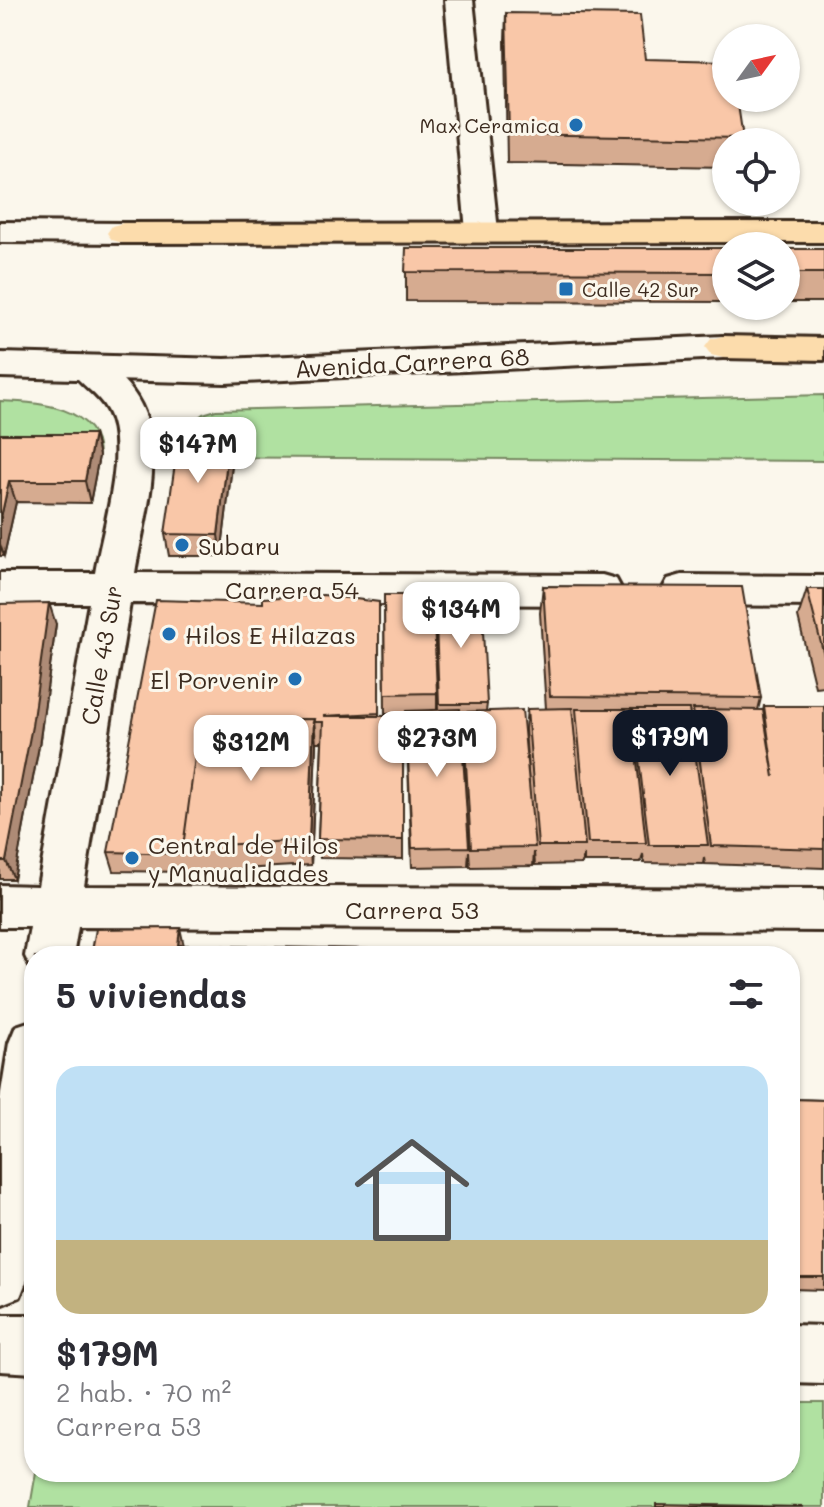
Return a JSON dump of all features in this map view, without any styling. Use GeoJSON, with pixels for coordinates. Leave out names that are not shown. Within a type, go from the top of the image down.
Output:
{"type":"FeatureCollection","features":[{"type":"Feature","properties":{"kind":"main road"},"geometry":{"type":"LineString","coordinates":[[123,233],[824,232]]}},
{"type":"Feature","properties":{"kind":"main road","name":"Avenida Carrera 68"},"geometry":{"type":"LineString","coordinates":[[723,347],[824,349]]}},
{"type":"Feature","properties":{"kind":"street"},"geometry":{"type":"LineString","coordinates":[[459,0],[482,231]]}},
{"type":"Feature","properties":{"kind":"street"},"geometry":{"type":"LineString","coordinates":[[0,232],[123,233]]}},
{"type":"Feature","properties":{"kind":"street","name":"Avenida Carrera 68"},"geometry":{"type":"LineString","coordinates":[[0,365],[225,371],[723,347]]}},
{"type":"Feature","properties":{"kind":"street","name":"Calle 43 Sur"},"geometry":{"type":"LineString","coordinates":[[51,946],[132,476],[135,429],[118,397],[88,369]]}},
{"type":"Feature","properties":{"kind":"street","name":"Carrera 54"},"geometry":{"type":"LineString","coordinates":[[0,588],[824,591]]}},
{"type":"Feature","properties":{"kind":"street","name":"Carrera 53"},"geometry":{"type":"LineString","coordinates":[[0,906],[824,910]]}},
{"type":"Feature","properties":{"kind":"street"},"geometry":{"type":"LineString","coordinates":[[0,1277],[24,1112]]}},
{"type":"Feature","properties":{"kind":"street"},"geometry":{"type":"LineString","coordinates":[[0,1343],[24,1344]]}},
{"type":"Feature","properties":{"kind":"street"},"geometry":{"type":"LineString","coordinates":[[800,1354],[824,1355]]}},
{"type":"Feature","properties":{"kind":"green space"},"geometry":{"type":"Polygon","coordinates":[[[824,395],[824,461],[183,457],[188,426],[203,414],[216,410],[824,395]]]}},
{"type":"Feature","properties":{"kind":"green space"},"geometry":{"type":"Polygon","coordinates":[[[0,401],[48,406],[78,417],[89,426],[96,439],[99,456],[0,456],[0,401]]]}},
{"type":"Feature","properties":{"kind":"green space"},"geometry":{"type":"Polygon","coordinates":[[[800,1403],[824,1403],[824,1507],[30,1507],[34,1482],[800,1482],[800,1403]]]}},
{"type":"Feature","properties":{"kind":"building"},"geometry":{"type":"Polygon","coordinates":[[[506,13],[640,15],[645,59],[712,61],[712,112],[739,112],[742,128],[712,128],[712,137],[509,134],[506,13]]]}},
{"type":"Feature","properties":{"kind":"building"},"geometry":{"type":"Polygon","coordinates":[[[406,248],[712,248],[712,273],[405,272],[406,248]]]}},
{"type":"Feature","properties":{"kind":"building"},"geometry":{"type":"Polygon","coordinates":[[[800,249],[824,249],[824,273],[800,273],[800,249]]]}},
{"type":"Feature","properties":{"kind":"building"},"geometry":{"type":"Polygon","coordinates":[[[0,434],[94,434],[85,481],[9,481],[0,522],[0,434]]]}},
{"type":"Feature","properties":{"kind":"building"},"geometry":{"type":"Polygon","coordinates":[[[179,435],[230,435],[218,535],[165,534],[179,435]]]}},
{"type":"Feature","properties":{"kind":"building"},"geometry":{"type":"Polygon","coordinates":[[[543,586],[742,587],[761,698],[550,696],[543,586]]]}},
{"type":"Feature","properties":{"kind":"building"},"geometry":{"type":"Polygon","coordinates":[[[807,589],[824,589],[824,655],[807,589]]]}},
{"type":"Feature","properties":{"kind":"building"},"geometry":{"type":"Polygon","coordinates":[[[323,595],[379,602],[379,713],[323,716],[403,716],[403,840],[318,839],[323,722],[313,722],[314,719],[200,720],[184,854],[108,852],[156,600],[263,603],[263,598],[323,595]]]}},
{"type":"Feature","properties":{"kind":"building"},"geometry":{"type":"Polygon","coordinates":[[[384,595],[433,595],[437,693],[385,694],[384,595]]]}},
{"type":"Feature","properties":{"kind":"building"},"geometry":{"type":"Polygon","coordinates":[[[435,595],[481,595],[487,704],[439,704],[435,595]]]}},
{"type":"Feature","properties":{"kind":"building"},"geometry":{"type":"Polygon","coordinates":[[[49,603],[32,726],[6,861],[0,861],[0,604],[49,603]]]}},
{"type":"Feature","properties":{"kind":"building"},"geometry":{"type":"Polygon","coordinates":[[[764,706],[824,706],[824,849],[711,846],[693,709],[763,710],[774,777],[764,706]]]}},
{"type":"Feature","properties":{"kind":"building"},"geometry":{"type":"Polygon","coordinates":[[[572,708],[585,846],[538,846],[527,709],[572,708]]]}},
{"type":"Feature","properties":{"kind":"building"},"geometry":{"type":"Polygon","coordinates":[[[460,709],[469,847],[412,848],[406,711],[460,709]]]}},
{"type":"Feature","properties":{"kind":"building"},"geometry":{"type":"Polygon","coordinates":[[[576,709],[631,709],[646,843],[588,843],[576,709]]]}},
{"type":"Feature","properties":{"kind":"building"},"geometry":{"type":"Polygon","coordinates":[[[633,709],[689,709],[708,845],[649,845],[633,709]]]}},
{"type":"Feature","properties":{"kind":"building"},"geometry":{"type":"Polygon","coordinates":[[[522,710],[535,847],[471,848],[463,712],[522,710]]]}},
{"type":"Feature","properties":{"kind":"building"},"geometry":{"type":"Polygon","coordinates":[[[314,719],[309,840],[183,847],[200,720],[314,719]]]}},
{"type":"Feature","properties":{"kind":"building"},"geometry":{"type":"Polygon","coordinates":[[[180,928],[178,945],[226,946],[93,946],[96,929],[180,928]]]}},
{"type":"Feature","properties":{"kind":"building"},"geometry":{"type":"Polygon","coordinates":[[[800,1099],[824,1100],[824,1277],[800,1277],[800,1099]]]}},
{"type":"Feature","properties":{"kind":"building"},"geometry":{"type":"Polygon","coordinates":[[[656,1504],[804,1507],[656,1507],[656,1504]]]}},
{"type":"Feature","properties":{"kind":"place","name":"Max Ceramica"},"geometry":{"type":"Point","coordinates":[576,125]}},
{"type":"Feature","properties":{"kind":"place","name":"Calle 42 Sur"},"geometry":{"type":"Point","coordinates":[566,289]}},
{"type":"Feature","properties":{"kind":"place","name":"Subaru"},"geometry":{"type":"Point","coordinates":[182,545]}},
{"type":"Feature","properties":{"kind":"place","name":"Hilos E Hilazas"},"geometry":{"type":"Point","coordinates":[169,634]}},
{"type":"Feature","properties":{"kind":"place","name":"El Porvenir"},"geometry":{"type":"Point","coordinates":[295,679]}},
{"type":"Feature","properties":{"kind":"place","name":"Central de Hilos y Manualidades"},"geometry":{"type":"Point","coordinates":[132,858]}}]}
